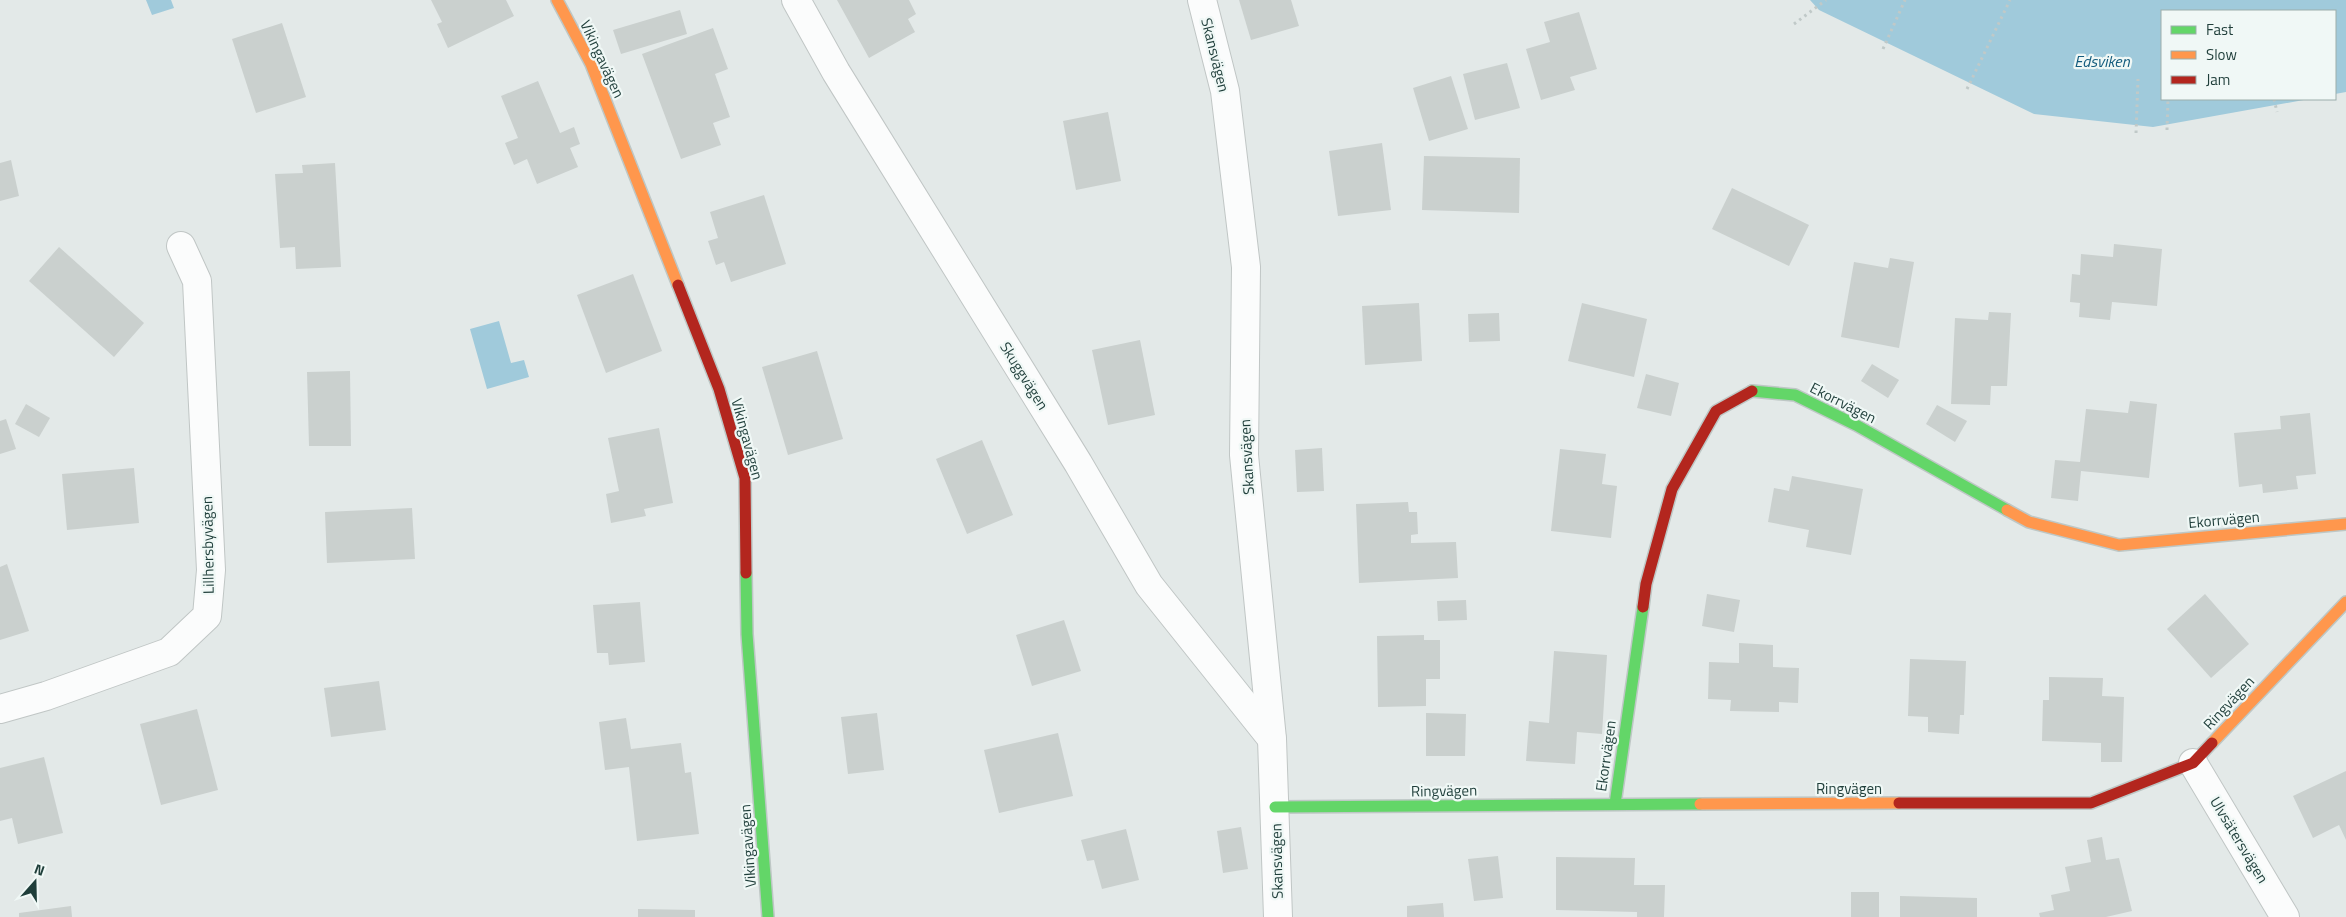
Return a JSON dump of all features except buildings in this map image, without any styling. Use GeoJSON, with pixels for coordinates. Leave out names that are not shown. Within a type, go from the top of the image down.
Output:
{"type":"FeatureCollection","features":[{"type":"Feature","properties":{"kind":"street","name":"Vikingavägen"},"geometry":{"type":"LineString","coordinates":[[557,0],[591,64],[715,379],[745,478],[747,634],[768,917]]}},
{"type":"Feature","properties":{"kind":"street","name":"Skuggvägen"},"geometry":{"type":"LineString","coordinates":[[796,0],[836,72],[1078,462],[1149,584],[1272,739]]}},
{"type":"Feature","properties":{"kind":"street","name":"Skansvägen"},"geometry":{"type":"LineString","coordinates":[[1202,0],[1224,91],[1246,267],[1244,455],[1272,739],[1276,808],[1278,917]]}},
{"type":"Feature","properties":{"kind":"street","name":"Lillhersbyvägen"},"geometry":{"type":"LineString","coordinates":[[0,709],[46,696],[169,652],[207,616],[211,570],[197,281],[181,246]]}},
{"type":"Feature","properties":{"kind":"street","name":"Ekorrvägen"},"geometry":{"type":"LineString","coordinates":[[1615,804],[1646,584],[1672,489],[1716,411],[1750,391],[1795,395],[1856,425],[2028,522],[2119,545],[2346,524]]}},
{"type":"Feature","properties":{"kind":"street","name":"Ringvägen"},"geometry":{"type":"LineString","coordinates":[[1276,808],[1615,804],[2091,804],[2193,764],[2346,602]]}},
{"type":"Feature","properties":{"kind":"street","name":"Ulvsätersvägen"},"geometry":{"type":"LineString","coordinates":[[2193,764],[2285,917]]}},
{"type":"Feature","properties":{"kind":"path"},"geometry":{"type":"LineString","coordinates":[[1794,24],[1826,0]]}},
{"type":"Feature","properties":{"kind":"path"},"geometry":{"type":"LineString","coordinates":[[1883,49],[1905,0]]}},
{"type":"Feature","properties":{"kind":"path"},"geometry":{"type":"LineString","coordinates":[[1968,89],[2010,0]]}},
{"type":"Feature","properties":{"kind":"path"},"geometry":{"type":"LineString","coordinates":[[2136,133],[2138,79]]}},
{"type":"Feature","properties":{"kind":"path"},"geometry":{"type":"LineString","coordinates":[[2167,130],[2168,100]]}},
{"type":"Feature","properties":{"kind":"path"},"geometry":{"type":"LineString","coordinates":[[2274,100],[2277,112]]}},
{"type":"Feature","properties":{"kind":"water"},"geometry":{"type":"Polygon","coordinates":[[[146,0],[171,0],[174,8],[152,15],[146,0]]]}},
{"type":"Feature","properties":{"kind":"water","name":"Edsviken"},"geometry":{"type":"Polygon","coordinates":[[[1810,0],[2346,0],[2346,92],[2336,94],[2336,10],[2161,10],[2161,100],[2303,100],[2153,127],[2034,114],[1819,10],[1810,0]]]}},
{"type":"Feature","properties":{"kind":"water"},"geometry":{"type":"Polygon","coordinates":[[[499,321],[511,363],[524,360],[529,377],[487,389],[470,329],[499,321]]]}},
{"type":"Feature","properties":{"kind":"traffic: fast"},"geometry":{"type":"LineString","coordinates":[[1752,391],[1795,395],[1856,425],[2007,510]]}},
{"type":"Feature","properties":{"kind":"traffic: fast"},"geometry":{"type":"LineString","coordinates":[[746,573],[747,634],[768,917]]}},
{"type":"Feature","properties":{"kind":"traffic: fast"},"geometry":{"type":"LineString","coordinates":[[1615,804],[1643,607]]}},
{"type":"Feature","properties":{"kind":"traffic: fast"},"geometry":{"type":"LineString","coordinates":[[1275,807],[1700,804]]}},
{"type":"Feature","properties":{"kind":"traffic: slow"},"geometry":{"type":"LineString","coordinates":[[557,0],[591,64],[678,285]]}},
{"type":"Feature","properties":{"kind":"traffic: slow"},"geometry":{"type":"LineString","coordinates":[[2007,510],[2029,522],[2119,545],[2346,524]]}},
{"type":"Feature","properties":{"kind":"traffic: slow"},"geometry":{"type":"LineString","coordinates":[[2212,743],[2346,602]]}},
{"type":"Feature","properties":{"kind":"traffic: slow"},"geometry":{"type":"LineString","coordinates":[[1700,804],[1899,803]]}},
{"type":"Feature","properties":{"kind":"traffic: jam"},"geometry":{"type":"LineString","coordinates":[[678,285],[719,389],[745,478],[746,573]]}},
{"type":"Feature","properties":{"kind":"traffic: jam"},"geometry":{"type":"LineString","coordinates":[[1643,607],[1646,584],[1672,489],[1716,411],[1752,391]]}},
{"type":"Feature","properties":{"kind":"traffic: jam"},"geometry":{"type":"LineString","coordinates":[[1899,803],[2091,803],[2193,763],[2212,743]]}}]}
